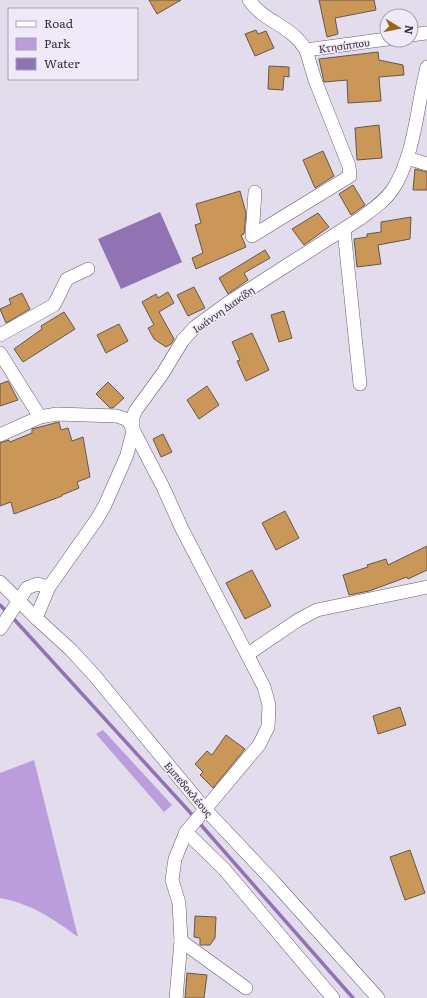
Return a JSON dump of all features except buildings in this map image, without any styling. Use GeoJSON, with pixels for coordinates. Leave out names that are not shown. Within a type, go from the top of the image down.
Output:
{"type":"FeatureCollection","features":[{"type":"Feature","properties":{"kind":"street","name":"Κτησίππου"},"geometry":{"type":"LineString","coordinates":[[249,0],[262,15],[284,27],[301,42],[306,50],[379,40]]}},
{"type":"Feature","properties":{"kind":"street"},"geometry":{"type":"LineString","coordinates":[[255,192],[252,236],[350,176],[349,166],[315,80],[306,50]]}},
{"type":"Feature","properties":{"kind":"street","name":"Ιωάννη Διακίδη"},"geometry":{"type":"LineString","coordinates":[[36,618],[49,586],[101,513],[127,455],[133,432],[133,416],[140,402],[163,373],[182,340],[195,327],[228,303],[344,230],[388,196],[398,180],[407,158],[427,67]]}},
{"type":"Feature","properties":{"kind":"street"},"geometry":{"type":"LineString","coordinates":[[407,158],[427,164]]}},
{"type":"Feature","properties":{"kind":"street"},"geometry":{"type":"LineString","coordinates":[[344,230],[360,384]]}},
{"type":"Feature","properties":{"kind":"street"},"geometry":{"type":"LineString","coordinates":[[0,335],[54,305],[67,279],[88,269]]}},
{"type":"Feature","properties":{"kind":"street"},"geometry":{"type":"LineString","coordinates":[[0,353],[40,417]]}},
{"type":"Feature","properties":{"kind":"street"},"geometry":{"type":"LineString","coordinates":[[0,435],[40,417],[66,413],[117,416],[128,420],[160,481],[182,529],[264,686],[268,705],[268,727],[259,745],[189,829],[174,859],[172,880],[179,903],[181,941],[176,998]]}},
{"type":"Feature","properties":{"kind":"street","name":"Εμπεδοκλέους"},"geometry":{"type":"LineString","coordinates":[[0,582],[71,650],[94,675],[205,809],[273,881],[378,998]]}},
{"type":"Feature","properties":{"kind":"street"},"geometry":{"type":"LineString","coordinates":[[2,624],[18,600],[32,585],[37,584],[49,586]]}},
{"type":"Feature","properties":{"kind":"street"},"geometry":{"type":"LineString","coordinates":[[248,654],[298,620],[317,610],[427,587]]}},
{"type":"Feature","properties":{"kind":"street"},"geometry":{"type":"LineString","coordinates":[[189,829],[333,998]]}},
{"type":"Feature","properties":{"kind":"street"},"geometry":{"type":"LineString","coordinates":[[181,941],[246,988]]}},
{"type":"Feature","properties":{"kind":"green space"},"geometry":{"type":"Polygon","coordinates":[[[103,730],[172,805],[164,812],[96,734],[103,730]]]}},
{"type":"Feature","properties":{"kind":"green space"},"geometry":{"type":"Polygon","coordinates":[[[34,760],[78,937],[32,908],[0,898],[0,773],[34,760]]]}},
{"type":"Feature","properties":{"kind":"water"},"geometry":{"type":"Polygon","coordinates":[[[160,212],[182,262],[121,289],[98,239],[160,212]]]}},
{"type":"Feature","properties":{"kind":"waterway"},"geometry":{"type":"LineString","coordinates":[[0,605],[8,613]]}},
{"type":"Feature","properties":{"kind":"waterway"},"geometry":{"type":"LineString","coordinates":[[12,617],[187,809],[353,998]]}}]}
